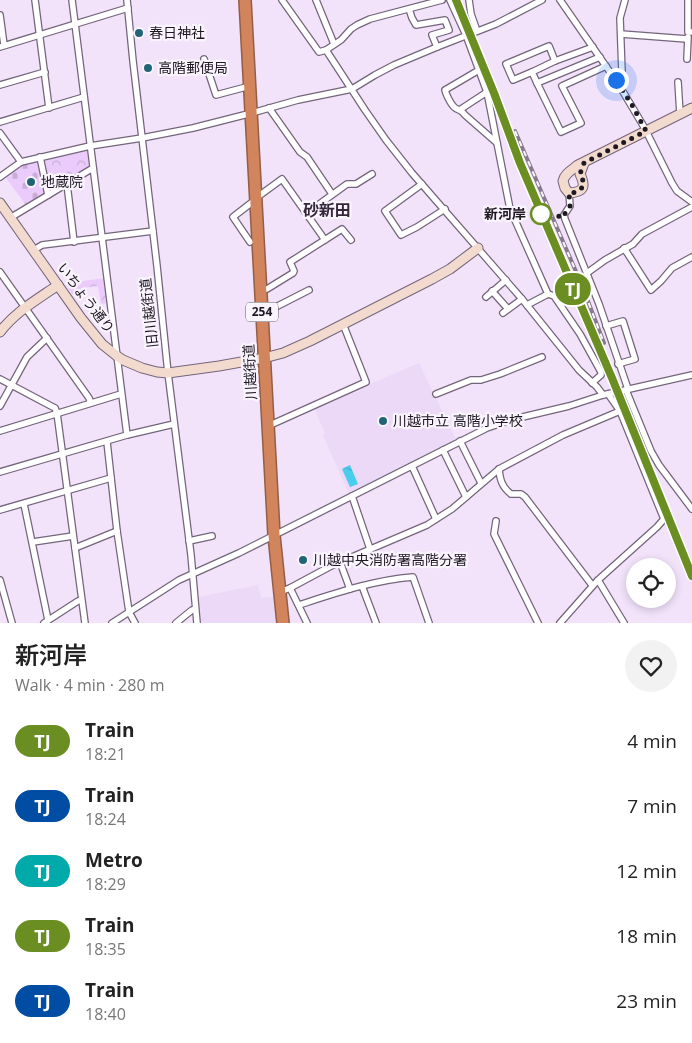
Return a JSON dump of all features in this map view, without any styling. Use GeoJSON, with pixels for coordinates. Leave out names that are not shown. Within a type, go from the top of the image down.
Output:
{"type":"FeatureCollection","features":[{"type":"Feature","properties":{"kind":"highway","name":"川越街道"},"geometry":{"type":"LineString","coordinates":[[245,0],[274,535],[284,590],[282,623]]}},
{"type":"Feature","properties":{"kind":"street"},"geometry":{"type":"LineString","coordinates":[[35,0],[49,108]]}},
{"type":"Feature","properties":{"kind":"street"},"geometry":{"type":"LineString","coordinates":[[72,0],[127,435]]}},
{"type":"Feature","properties":{"kind":"street","name":"旧川越街道"},"geometry":{"type":"LineString","coordinates":[[127,0],[197,623]]}},
{"type":"Feature","properties":{"kind":"street"},"geometry":{"type":"LineString","coordinates":[[282,0],[319,52],[326,50],[341,40],[357,25],[370,19],[442,0]]}},
{"type":"Feature","properties":{"kind":"street"},"geometry":{"type":"LineString","coordinates":[[316,0],[334,44]]}},
{"type":"Feature","properties":{"kind":"street"},"geometry":{"type":"LineString","coordinates":[[411,0],[412,18],[416,25],[445,20],[449,30],[432,35],[437,47]]}},
{"type":"Feature","properties":{"kind":"street"},"geometry":{"type":"LineString","coordinates":[[450,0],[488,92],[510,209],[548,294]]}},
{"type":"Feature","properties":{"kind":"street"},"geometry":{"type":"LineString","coordinates":[[469,0],[471,14],[477,31]]}},
{"type":"Feature","properties":{"kind":"street"},"geometry":{"type":"LineString","coordinates":[[0,177],[21,162],[90,146],[193,128],[252,114],[298,100],[352,89],[394,65],[512,17],[542,0]]}},
{"type":"Feature","properties":{"kind":"street"},"geometry":{"type":"LineString","coordinates":[[560,0],[619,85],[646,131],[677,191],[692,202]]}},
{"type":"Feature","properties":{"kind":"street"},"geometry":{"type":"LineString","coordinates":[[619,85],[622,73],[620,18],[624,0]]}},
{"type":"Feature","properties":{"kind":"street"},"geometry":{"type":"LineString","coordinates":[[687,59],[687,39],[690,32],[688,0]]}},
{"type":"Feature","properties":{"kind":"street"},"geometry":{"type":"LineString","coordinates":[[0,15],[2,46],[128,8]]}},
{"type":"Feature","properties":{"kind":"street"},"geometry":{"type":"LineString","coordinates":[[621,34],[687,39]]}},
{"type":"Feature","properties":{"kind":"street"},"geometry":{"type":"LineString","coordinates":[[555,61],[549,46],[506,64],[513,80],[555,61],[593,47]]}},
{"type":"Feature","properties":{"kind":"street"},"geometry":{"type":"LineString","coordinates":[[326,50],[386,140],[522,299],[579,370],[620,411],[664,519],[658,527],[592,585],[560,623]]}},
{"type":"Feature","properties":{"kind":"street"},"geometry":{"type":"LineString","coordinates":[[537,83],[600,57]]}},
{"type":"Feature","properties":{"kind":"street"},"geometry":{"type":"LineString","coordinates":[[204,58],[216,96],[250,86]]}},
{"type":"Feature","properties":{"kind":"street"},"geometry":{"type":"LineString","coordinates":[[532,72],[561,132],[581,123],[562,86],[606,66]]}},
{"type":"Feature","properties":{"kind":"street"},"geometry":{"type":"LineString","coordinates":[[479,70],[445,90],[454,107],[461,109],[465,115],[497,144]]}},
{"type":"Feature","properties":{"kind":"street"},"geometry":{"type":"LineString","coordinates":[[0,85],[45,72]]}},
{"type":"Feature","properties":{"kind":"street"},"geometry":{"type":"LineString","coordinates":[[678,82],[680,114]]}},
{"type":"Feature","properties":{"kind":"street"},"geometry":{"type":"LineString","coordinates":[[461,109],[488,92]]}},
{"type":"Feature","properties":{"kind":"street"},"geometry":{"type":"LineString","coordinates":[[0,122],[84,97]]}},
{"type":"Feature","properties":{"kind":"street"},"geometry":{"type":"LineString","coordinates":[[269,108],[300,152],[307,157],[332,194]]}},
{"type":"Feature","properties":{"kind":"street"},"geometry":{"type":"LineString","coordinates":[[692,108],[573,168],[563,181],[564,188],[569,193],[570,206],[564,217],[599,304],[618,364],[651,451],[659,465],[692,509]]}},
{"type":"Feature","properties":{"kind":"street"},"geometry":{"type":"LineString","coordinates":[[0,133],[21,162]]}},
{"type":"Feature","properties":{"kind":"street"},"geometry":{"type":"LineString","coordinates":[[40,158],[48,195]]}},
{"type":"Feature","properties":{"kind":"street"},"geometry":{"type":"LineString","coordinates":[[569,193],[574,193],[584,185],[580,174],[584,163]]}},
{"type":"Feature","properties":{"kind":"street"},"geometry":{"type":"LineString","coordinates":[[10,218],[93,168]]}},
{"type":"Feature","properties":{"kind":"street"},"geometry":{"type":"LineString","coordinates":[[306,213],[347,184],[356,184],[372,174]]}},
{"type":"Feature","properties":{"kind":"street"},"geometry":{"type":"LineString","coordinates":[[250,242],[233,218],[282,178],[325,240]]}},
{"type":"Feature","properties":{"kind":"street"},"geometry":{"type":"LineString","coordinates":[[67,184],[74,242]]}},
{"type":"Feature","properties":{"kind":"street"},"geometry":{"type":"LineString","coordinates":[[422,184],[385,211],[402,235],[444,209]]}},
{"type":"Feature","properties":{"kind":"street","name":"いちょう通り"},"geometry":{"type":"LineString","coordinates":[[0,203],[81,318],[98,339],[117,356],[142,368],[157,372],[168,373],[219,366],[282,353],[304,344],[432,279],[450,269],[478,248]]}},
{"type":"Feature","properties":{"kind":"street"},"geometry":{"type":"LineString","coordinates":[[587,273],[633,244],[642,234],[692,207]]}},
{"type":"Feature","properties":{"kind":"street"},"geometry":{"type":"LineString","coordinates":[[261,290],[267,289],[293,272],[290,262],[342,229],[351,240]]}},
{"type":"Feature","properties":{"kind":"street"},"geometry":{"type":"LineString","coordinates":[[34,250],[42,245],[153,231]]}},
{"type":"Feature","properties":{"kind":"street"},"geometry":{"type":"LineString","coordinates":[[624,248],[652,290],[672,268],[692,257]]}},
{"type":"Feature","properties":{"kind":"street"},"geometry":{"type":"LineString","coordinates":[[1,277],[47,338],[91,403]]}},
{"type":"Feature","properties":{"kind":"street"},"geometry":{"type":"LineString","coordinates":[[486,297],[506,280]]}},
{"type":"Feature","properties":{"kind":"street"},"geometry":{"type":"LineString","coordinates":[[0,332],[11,319],[58,285]]}},
{"type":"Feature","properties":{"kind":"street"},"geometry":{"type":"LineString","coordinates":[[262,314],[309,290]]}},
{"type":"Feature","properties":{"kind":"street"},"geometry":{"type":"LineString","coordinates":[[492,291],[506,311],[522,299]]}},
{"type":"Feature","properties":{"kind":"street"},"geometry":{"type":"LineString","coordinates":[[527,305],[548,294],[554,296],[580,334],[601,372],[601,375],[592,383]]}},
{"type":"Feature","properties":{"kind":"street"},"geometry":{"type":"LineString","coordinates":[[606,326],[623,321],[634,359],[618,364]]}},
{"type":"Feature","properties":{"kind":"street"},"geometry":{"type":"LineString","coordinates":[[268,426],[366,382],[343,324]]}},
{"type":"Feature","properties":{"kind":"street"},"geometry":{"type":"LineString","coordinates":[[0,406],[27,357],[47,338]]}},
{"type":"Feature","properties":{"kind":"street"},"geometry":{"type":"LineString","coordinates":[[436,394],[471,380],[481,380],[500,374],[542,356]]}},
{"type":"Feature","properties":{"kind":"street"},"geometry":{"type":"LineString","coordinates":[[112,623],[179,580],[239,553],[487,428],[562,408],[605,394],[692,375]]}},
{"type":"Feature","properties":{"kind":"street"},"geometry":{"type":"LineString","coordinates":[[0,379],[55,408],[57,413],[85,623]]}},
{"type":"Feature","properties":{"kind":"street"},"geometry":{"type":"LineString","coordinates":[[0,431],[121,394]]}},
{"type":"Feature","properties":{"kind":"street"},"geometry":{"type":"LineString","coordinates":[[307,623],[299,606],[284,590],[340,562],[427,525],[452,509],[499,469],[563,435],[620,411]]}},
{"type":"Feature","properties":{"kind":"street"},"geometry":{"type":"LineString","coordinates":[[0,472],[127,435],[174,424]]}},
{"type":"Feature","properties":{"kind":"street"},"geometry":{"type":"LineString","coordinates":[[460,441],[481,483]]}},
{"type":"Feature","properties":{"kind":"street"},"geometry":{"type":"LineString","coordinates":[[107,442],[117,531],[129,612],[135,623]]}},
{"type":"Feature","properties":{"kind":"street"},"geometry":{"type":"LineString","coordinates":[[443,450],[466,497]]}},
{"type":"Feature","properties":{"kind":"street"},"geometry":{"type":"LineString","coordinates":[[412,466],[436,519]]}},
{"type":"Feature","properties":{"kind":"street"},"geometry":{"type":"LineString","coordinates":[[499,469],[500,481],[508,491],[513,495],[523,494],[592,585]]}},
{"type":"Feature","properties":{"kind":"street"},"geometry":{"type":"LineString","coordinates":[[0,510],[111,478]]}},
{"type":"Feature","properties":{"kind":"street"},"geometry":{"type":"LineString","coordinates":[[686,499],[692,494]]}},
{"type":"Feature","properties":{"kind":"street"},"geometry":{"type":"LineString","coordinates":[[352,496],[370,549]]}},
{"type":"Feature","properties":{"kind":"street"},"geometry":{"type":"LineString","coordinates":[[24,504],[33,542],[46,621],[82,600]]}},
{"type":"Feature","properties":{"kind":"street"},"geometry":{"type":"LineString","coordinates":[[496,521],[494,534],[538,623]]}},
{"type":"Feature","properties":{"kind":"street"},"geometry":{"type":"LineString","coordinates":[[75,548],[117,531]]}},
{"type":"Feature","properties":{"kind":"street"},"geometry":{"type":"LineString","coordinates":[[33,542],[73,536]]}},
{"type":"Feature","properties":{"kind":"street"},"geometry":{"type":"LineString","coordinates":[[189,541],[212,536]]}},
{"type":"Feature","properties":{"kind":"street"},"geometry":{"type":"LineString","coordinates":[[340,562],[350,590]]}},
{"type":"Feature","properties":{"kind":"street"},"geometry":{"type":"LineString","coordinates":[[299,606],[362,586],[402,577],[413,577],[429,623]]}},
{"type":"Feature","properties":{"kind":"street"},"geometry":{"type":"LineString","coordinates":[[0,580],[12,623]]}},
{"type":"Feature","properties":{"kind":"street"},"geometry":{"type":"LineString","coordinates":[[598,580],[624,623]]}},
{"type":"Feature","properties":{"kind":"street"},"geometry":{"type":"LineString","coordinates":[[362,586],[376,623]]}},
{"type":"Feature","properties":{"kind":"street"},"geometry":{"type":"LineString","coordinates":[[176,623],[195,609]]}},
{"type":"Feature","properties":{"kind":"shaded area","name":"川越市立 高階小学校"},"geometry":{"type":"Polygon","coordinates":[[[419,363],[456,440],[349,494],[323,435],[325,433],[314,408],[419,363]]]}},
{"type":"Feature","properties":{"kind":"shaded area"},"geometry":{"type":"Polygon","coordinates":[[[258,585],[261,598],[273,597],[278,623],[201,623],[198,597],[258,585]]]}},
{"type":"Feature","properties":{"kind":"green space"},"geometry":{"type":"Polygon","coordinates":[[[89,152],[91,167],[51,191],[49,190],[43,161],[89,152]]]}},
{"type":"Feature","properties":{"kind":"green space"},"geometry":{"type":"Polygon","coordinates":[[[40,162],[46,193],[26,205],[6,178],[22,165],[40,162]]]}},
{"type":"Feature","properties":{"kind":"green space"},"geometry":{"type":"Polygon","coordinates":[[[105,278],[108,303],[101,304],[98,286],[81,288],[80,294],[77,296],[72,294],[66,285],[82,281],[105,278]]]}},
{"type":"Feature","properties":{"kind":"water"},"geometry":{"type":"Polygon","coordinates":[[[350,465],[358,484],[350,487],[342,469],[350,465]]]}},
{"type":"Feature","properties":{"kind":"railway"},"geometry":{"type":"LineString","coordinates":[[456,0],[519,163],[612,378],[692,576]]}},
{"type":"Feature","properties":{"kind":"railway"},"geometry":{"type":"LineString","coordinates":[[515,131],[581,283],[604,343]]}},
{"type":"Feature","properties":{"kind":"train","name":"TJ"},"geometry":{"type":"LineString","coordinates":[[456,0],[520,163],[612,378],[692,576]]}},
{"type":"Feature","properties":{"kind":"place","name":"春日神社"},"geometry":{"type":"Point","coordinates":[139,33]}},
{"type":"Feature","properties":{"kind":"place","name":"高階郵便局"},"geometry":{"type":"Point","coordinates":[148,68]}},
{"type":"Feature","properties":{"kind":"place","name":"地蔵院"},"geometry":{"type":"Point","coordinates":[31,182]}},
{"type":"Feature","properties":{"kind":"place","name":"新河岸"},"geometry":{"type":"Point","coordinates":[541,214]}},
{"type":"Feature","properties":{"kind":"place","name":"川越市立 高階小学校"},"geometry":{"type":"Point","coordinates":[383,421]}},
{"type":"Feature","properties":{"kind":"place","name":"川越中央消防署高階分署"},"geometry":{"type":"Point","coordinates":[303,560]}},
{"type":"Feature","properties":{"kind":"district","name":"砂新田"},"geometry":{"type":"Point","coordinates":[327,210]}},
{"type":"Feature","properties":{"kind":"route"},"geometry":{"type":"LineString","coordinates":[[541,214],[564,217],[570,206],[569,193],[574,193],[584,185],[580,170],[584,163],[646,131],[616,80]]}}]}
